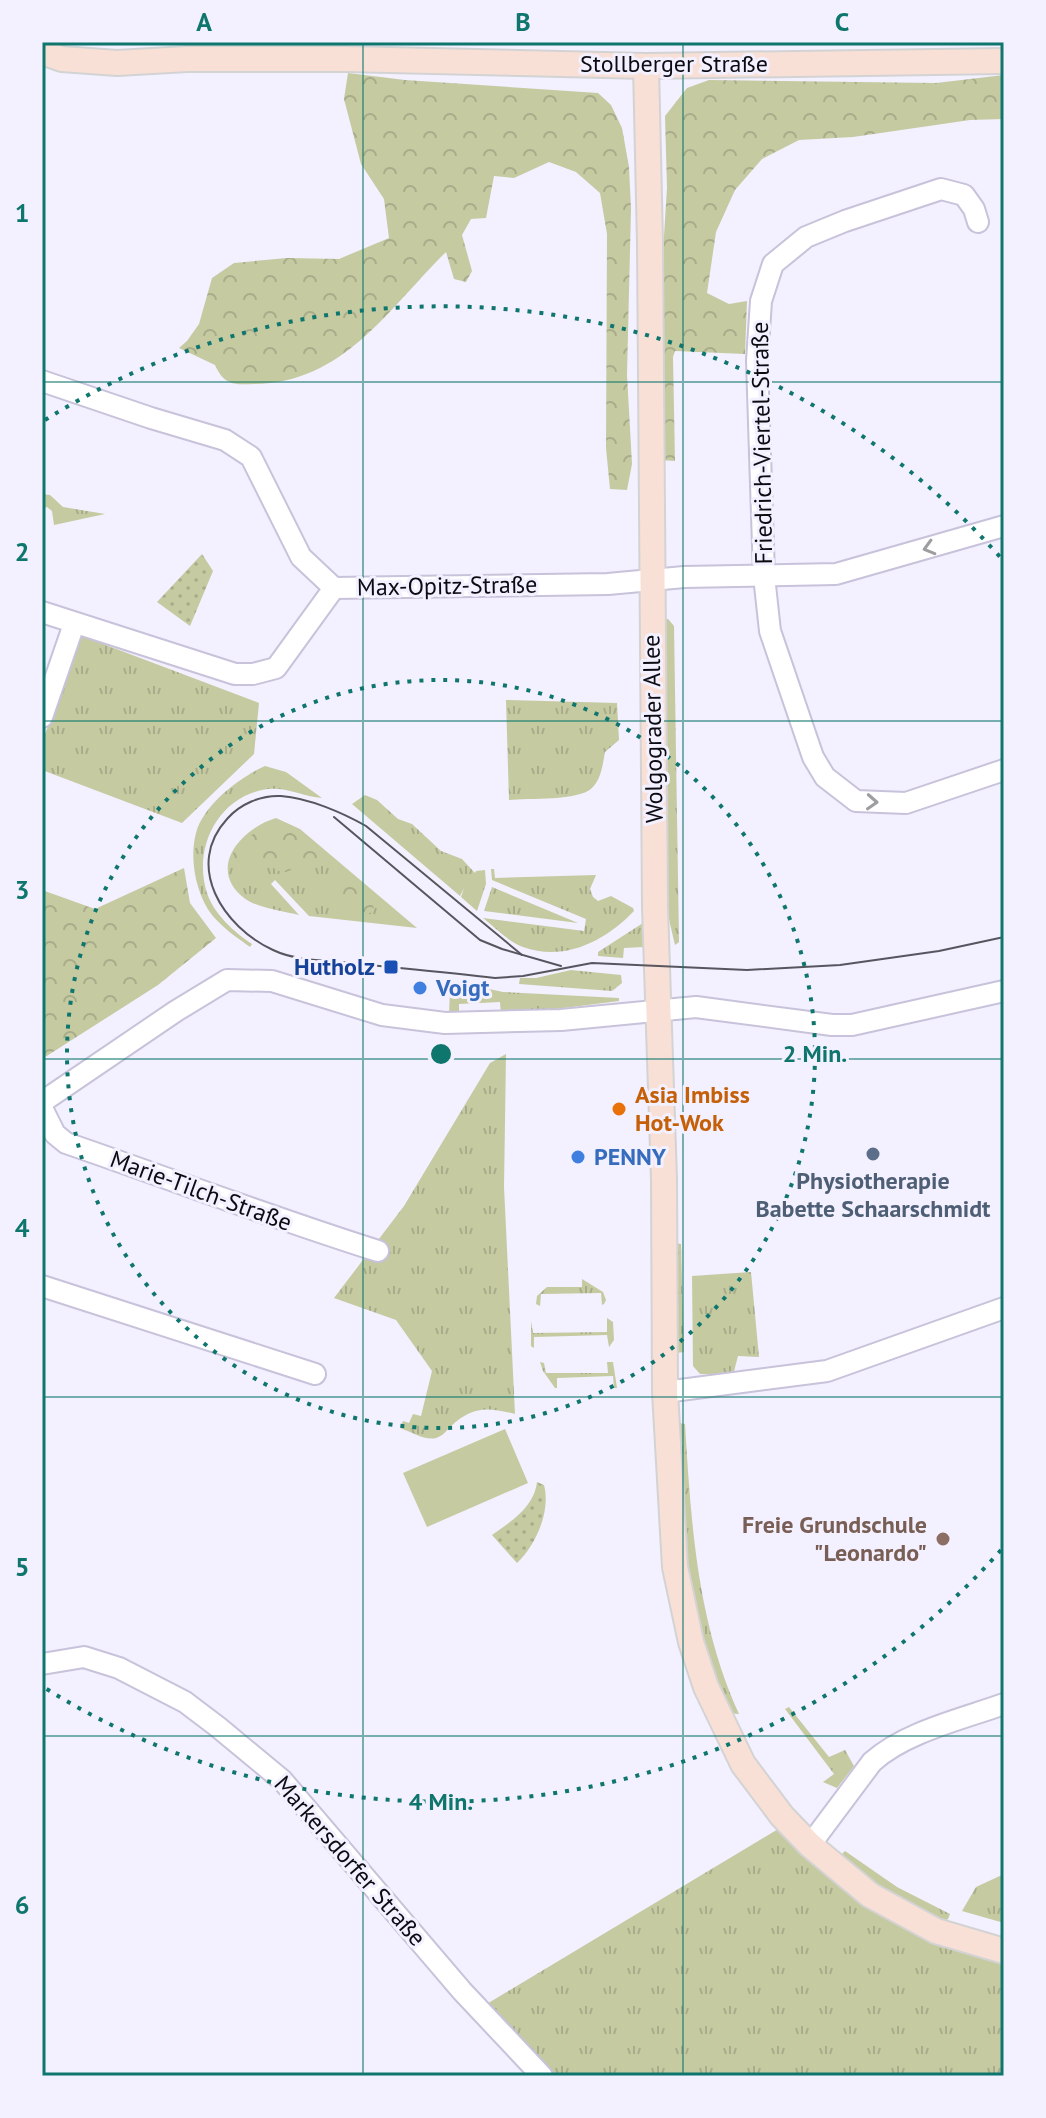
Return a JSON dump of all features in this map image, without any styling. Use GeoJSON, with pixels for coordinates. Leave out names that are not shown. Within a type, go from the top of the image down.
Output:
{"type":"FeatureCollection","features":[{"type":"Feature","properties":{"kind":"main road","name":"Stollberger Straße"},"geometry":{"type":"LineString","coordinates":[[42,52],[62,59],[117,63],[187,59],[345,59],[646,66],[1004,61]]}},
{"type":"Feature","properties":{"kind":"main road","name":"Wolgograder Allee"},"geometry":{"type":"LineString","coordinates":[[646,66],[655,907],[664,1180],[665,1392],[675,1567],[691,1642],[706,1687],[743,1764],[782,1816],[810,1845],[870,1895],[936,1931],[1004,1951]]}},
{"type":"Feature","properties":{"kind":"street","name":"Friedrich-Viertel-Straße"},"geometry":{"type":"LineString","coordinates":[[978,222],[974,209],[964,195],[941,189],[806,237],[773,264],[761,301],[757,361],[764,576],[770,631],[813,757],[825,777],[856,801],[906,803],[1004,770]]}},
{"type":"Feature","properties":{"kind":"street","name":"Max-Opitz-Straße"},"geometry":{"type":"LineString","coordinates":[[42,381],[225,440],[251,457],[301,557],[334,588],[608,584],[652,579]]}},
{"type":"Feature","properties":{"kind":"street","name":"Friedrich-Viertel-Straße"},"geometry":{"type":"LineString","coordinates":[[652,579],[836,574],[1004,526]]}},
{"type":"Feature","properties":{"kind":"street"},"geometry":{"type":"LineString","coordinates":[[42,612],[235,674],[253,674],[276,668],[334,588]]}},
{"type":"Feature","properties":{"kind":"street"},"geometry":{"type":"LineString","coordinates":[[42,717],[74,624]]}},
{"type":"Feature","properties":{"kind":"street"},"geometry":{"type":"LineString","coordinates":[[42,1102],[227,980],[272,981],[382,1015],[445,1023],[561,1020],[696,1007],[852,1025],[1004,991]]}},
{"type":"Feature","properties":{"kind":"street","name":"Marie-Tilch-Straße"},"geometry":{"type":"LineString","coordinates":[[42,1108],[55,1134],[66,1143],[185,1183],[281,1221],[378,1251]]}},
{"type":"Feature","properties":{"kind":"street"},"geometry":{"type":"LineString","coordinates":[[42,1286],[315,1374]]}},
{"type":"Feature","properties":{"kind":"street"},"geometry":{"type":"LineString","coordinates":[[665,1392],[827,1371],[1004,1308]]}},
{"type":"Feature","properties":{"kind":"street","name":"Markersdorfer Straße"},"geometry":{"type":"LineString","coordinates":[[42,1664],[84,1657],[119,1668],[185,1702],[218,1727],[282,1780],[462,1991],[542,2076]]}},
{"type":"Feature","properties":{"kind":"street"},"geometry":{"type":"LineString","coordinates":[[810,1845],[882,1753],[900,1742],[1004,1704]]}},
{"type":"Feature","properties":{"kind":"green space"},"geometry":{"type":"Polygon","coordinates":[[[348,73],[405,80],[598,93],[611,105],[622,128],[629,167],[631,209],[627,375],[632,464],[627,490],[610,489],[606,448],[607,234],[600,193],[576,172],[549,162],[514,178],[494,176],[486,218],[471,219],[462,235],[472,271],[466,282],[454,279],[446,252],[362,339],[314,371],[286,380],[235,384],[222,377],[215,365],[179,348],[199,324],[212,278],[234,263],[287,258],[339,259],[389,238],[384,199],[361,164],[344,99],[348,73]]]}},
{"type":"Feature","properties":{"kind":"green space"},"geometry":{"type":"Polygon","coordinates":[[[1004,75],[1004,119],[970,120],[853,137],[799,140],[762,159],[735,190],[716,232],[707,293],[729,304],[747,301],[745,354],[675,351],[675,461],[660,460],[661,284],[667,188],[665,116],[687,88],[709,80],[936,83],[1004,75]]]}},
{"type":"Feature","properties":{"kind":"green space"},"geometry":{"type":"Polygon","coordinates":[[[42,494],[50,495],[63,507],[105,514],[54,525],[52,511],[47,507],[44,508],[42,525],[42,494]]]}},
{"type":"Feature","properties":{"kind":"green space"},"geometry":{"type":"Polygon","coordinates":[[[202,554],[213,571],[190,626],[157,602],[202,554]]]}},
{"type":"Feature","properties":{"kind":"green space"},"geometry":{"type":"Polygon","coordinates":[[[663,619],[668,619],[674,626],[679,942],[675,945],[667,911],[663,619]]]}},
{"type":"Feature","properties":{"kind":"green space"},"geometry":{"type":"Polygon","coordinates":[[[82,636],[259,703],[254,754],[182,823],[42,770],[42,742],[82,636]]]}},
{"type":"Feature","properties":{"kind":"green space"},"geometry":{"type":"Polygon","coordinates":[[[506,700],[617,703],[619,740],[605,752],[595,785],[585,792],[565,797],[509,800],[506,700]]]}},
{"type":"Feature","properties":{"kind":"green space"},"geometry":{"type":"Polygon","coordinates":[[[265,766],[286,772],[322,798],[286,790],[262,790],[232,804],[212,829],[203,860],[207,893],[220,915],[252,944],[250,947],[221,924],[206,907],[195,876],[193,854],[200,823],[214,802],[245,777],[265,766]]]}},
{"type":"Feature","properties":{"kind":"green space"},"geometry":{"type":"Polygon","coordinates":[[[365,795],[377,800],[398,819],[412,824],[441,851],[462,859],[475,873],[485,870],[486,884],[477,911],[461,897],[464,888],[460,896],[352,804],[365,795]]]}},
{"type":"Feature","properties":{"kind":"green space"},"geometry":{"type":"Polygon","coordinates":[[[276,818],[300,829],[417,928],[309,916],[275,880],[271,884],[299,915],[263,907],[244,898],[233,886],[228,874],[228,862],[233,850],[251,830],[276,818]]]}},
{"type":"Feature","properties":{"kind":"green space"},"geometry":{"type":"Polygon","coordinates":[[[275,822],[313,847],[320,857],[317,867],[298,863],[287,872],[282,872],[263,862],[235,859],[233,853],[246,838],[275,822]]]}},
{"type":"Feature","properties":{"kind":"green space"},"geometry":{"type":"Polygon","coordinates":[[[184,868],[190,903],[216,938],[158,985],[42,1059],[42,890],[95,909],[184,868]]]}},
{"type":"Feature","properties":{"kind":"green space"},"geometry":{"type":"Polygon","coordinates":[[[491,869],[494,869],[495,878],[596,875],[590,889],[593,897],[598,901],[611,896],[634,911],[597,940],[583,946],[554,952],[523,947],[483,918],[584,931],[586,919],[492,880],[491,869]]]}},
{"type":"Feature","properties":{"kind":"green space"},"geometry":{"type":"Polygon","coordinates":[[[347,876],[359,881],[372,894],[374,912],[356,916],[336,903],[332,891],[337,880],[347,876]]]}},
{"type":"Feature","properties":{"kind":"green space"},"geometry":{"type":"Polygon","coordinates":[[[492,887],[578,923],[484,911],[492,887]]]}},
{"type":"Feature","properties":{"kind":"green space"},"geometry":{"type":"Polygon","coordinates":[[[643,923],[644,947],[624,948],[623,958],[598,956],[598,952],[643,923]]]}},
{"type":"Feature","properties":{"kind":"green space"},"geometry":{"type":"Polygon","coordinates":[[[571,970],[621,975],[622,983],[612,991],[519,984],[520,978],[536,978],[571,970]]]}},
{"type":"Feature","properties":{"kind":"green space"},"geometry":{"type":"Polygon","coordinates":[[[475,986],[503,992],[619,998],[619,1001],[501,1016],[500,1002],[459,1004],[459,1016],[449,1016],[450,988],[474,990],[475,986]]]}},
{"type":"Feature","properties":{"kind":"green space"},"geometry":{"type":"Polygon","coordinates":[[[506,1054],[504,1187],[515,1414],[481,1410],[459,1419],[441,1436],[418,1436],[400,1428],[403,1421],[409,1423],[413,1414],[421,1416],[432,1371],[396,1320],[334,1298],[404,1206],[490,1063],[506,1054]]]}},
{"type":"Feature","properties":{"kind":"green space"},"geometry":{"type":"Polygon","coordinates":[[[674,1243],[681,1244],[684,1352],[676,1353],[674,1243]]]}},
{"type":"Feature","properties":{"kind":"green space"},"geometry":{"type":"Polygon","coordinates":[[[751,1272],[759,1357],[738,1356],[733,1375],[700,1374],[693,1366],[692,1276],[751,1272]]]}},
{"type":"Feature","properties":{"kind":"green space"},"geometry":{"type":"Polygon","coordinates":[[[582,1279],[603,1292],[604,1304],[601,1293],[541,1294],[540,1306],[536,1304],[537,1296],[547,1287],[582,1287],[582,1279]]]}},
{"type":"Feature","properties":{"kind":"green space"},"geometry":{"type":"Polygon","coordinates":[[[607,1318],[613,1322],[614,1340],[609,1347],[607,1335],[534,1337],[534,1348],[531,1346],[531,1321],[533,1333],[607,1332],[607,1318]]]}},
{"type":"Feature","properties":{"kind":"green space"},"geometry":{"type":"Polygon","coordinates":[[[540,1362],[544,1363],[546,1373],[608,1373],[607,1362],[613,1362],[617,1388],[614,1388],[613,1376],[557,1378],[555,1388],[543,1371],[540,1362]]]}},
{"type":"Feature","properties":{"kind":"green space"},"geometry":{"type":"Polygon","coordinates":[[[679,1423],[685,1424],[698,1572],[705,1608],[725,1679],[739,1714],[727,1713],[707,1653],[693,1594],[681,1504],[677,1440],[679,1423]]]}},
{"type":"Feature","properties":{"kind":"green space"},"geometry":{"type":"Polygon","coordinates":[[[505,1429],[528,1483],[427,1527],[403,1473],[505,1429]]]}},
{"type":"Feature","properties":{"kind":"green space"},"geometry":{"type":"Polygon","coordinates":[[[537,1482],[544,1485],[544,1516],[536,1537],[517,1563],[492,1535],[527,1506],[537,1482]]]}},
{"type":"Feature","properties":{"kind":"green space"},"geometry":{"type":"Polygon","coordinates":[[[789,1707],[829,1757],[845,1750],[854,1766],[837,1788],[823,1782],[834,1774],[785,1709],[789,1707]]]}},
{"type":"Feature","properties":{"kind":"green space"},"geometry":{"type":"Polygon","coordinates":[[[785,1825],[878,1911],[1004,1951],[1004,2076],[552,2076],[485,2005],[785,1825]]]}},
{"type":"Feature","properties":{"kind":"green space"},"geometry":{"type":"Polygon","coordinates":[[[845,1851],[897,1887],[950,1914],[948,1919],[943,1922],[898,1900],[838,1858],[845,1851]]]}},
{"type":"Feature","properties":{"kind":"green space"},"geometry":{"type":"Polygon","coordinates":[[[1004,1874],[1004,1923],[962,1911],[976,1887],[1004,1874]]]}},
{"type":"Feature","properties":{"kind":"tram line"},"geometry":{"type":"LineString","coordinates":[[522,955],[366,826],[325,807],[281,796],[259,799],[232,814],[215,837],[209,856],[209,875],[225,911],[255,940],[282,954],[310,960],[495,978],[592,963],[747,970],[840,965],[939,951],[1004,937]]}},
{"type":"Feature","properties":{"kind":"tram line"},"geometry":{"type":"LineString","coordinates":[[334,817],[480,940],[561,966]]}},
{"type":"Feature","properties":{"kind":"place","name":"Hutholz"},"geometry":{"type":"Point","coordinates":[391,967]}},
{"type":"Feature","properties":{"kind":"place","name":"Voigt"},"geometry":{"type":"Point","coordinates":[420,988]}},
{"type":"Feature","properties":{"kind":"place","name":"Asia Imbiss Hot-Wok"},"geometry":{"type":"Point","coordinates":[619,1109]}},
{"type":"Feature","properties":{"kind":"place","name":"Physiotherapie Babette Schaarschmidt"},"geometry":{"type":"Point","coordinates":[873,1154]}},
{"type":"Feature","properties":{"kind":"place","name":"PENNY"},"geometry":{"type":"Point","coordinates":[578,1157]}},
{"type":"Feature","properties":{"kind":"place","name":"Freie Grundschule \"Leonardo\""},"geometry":{"type":"Point","coordinates":[943,1539]}}]}
